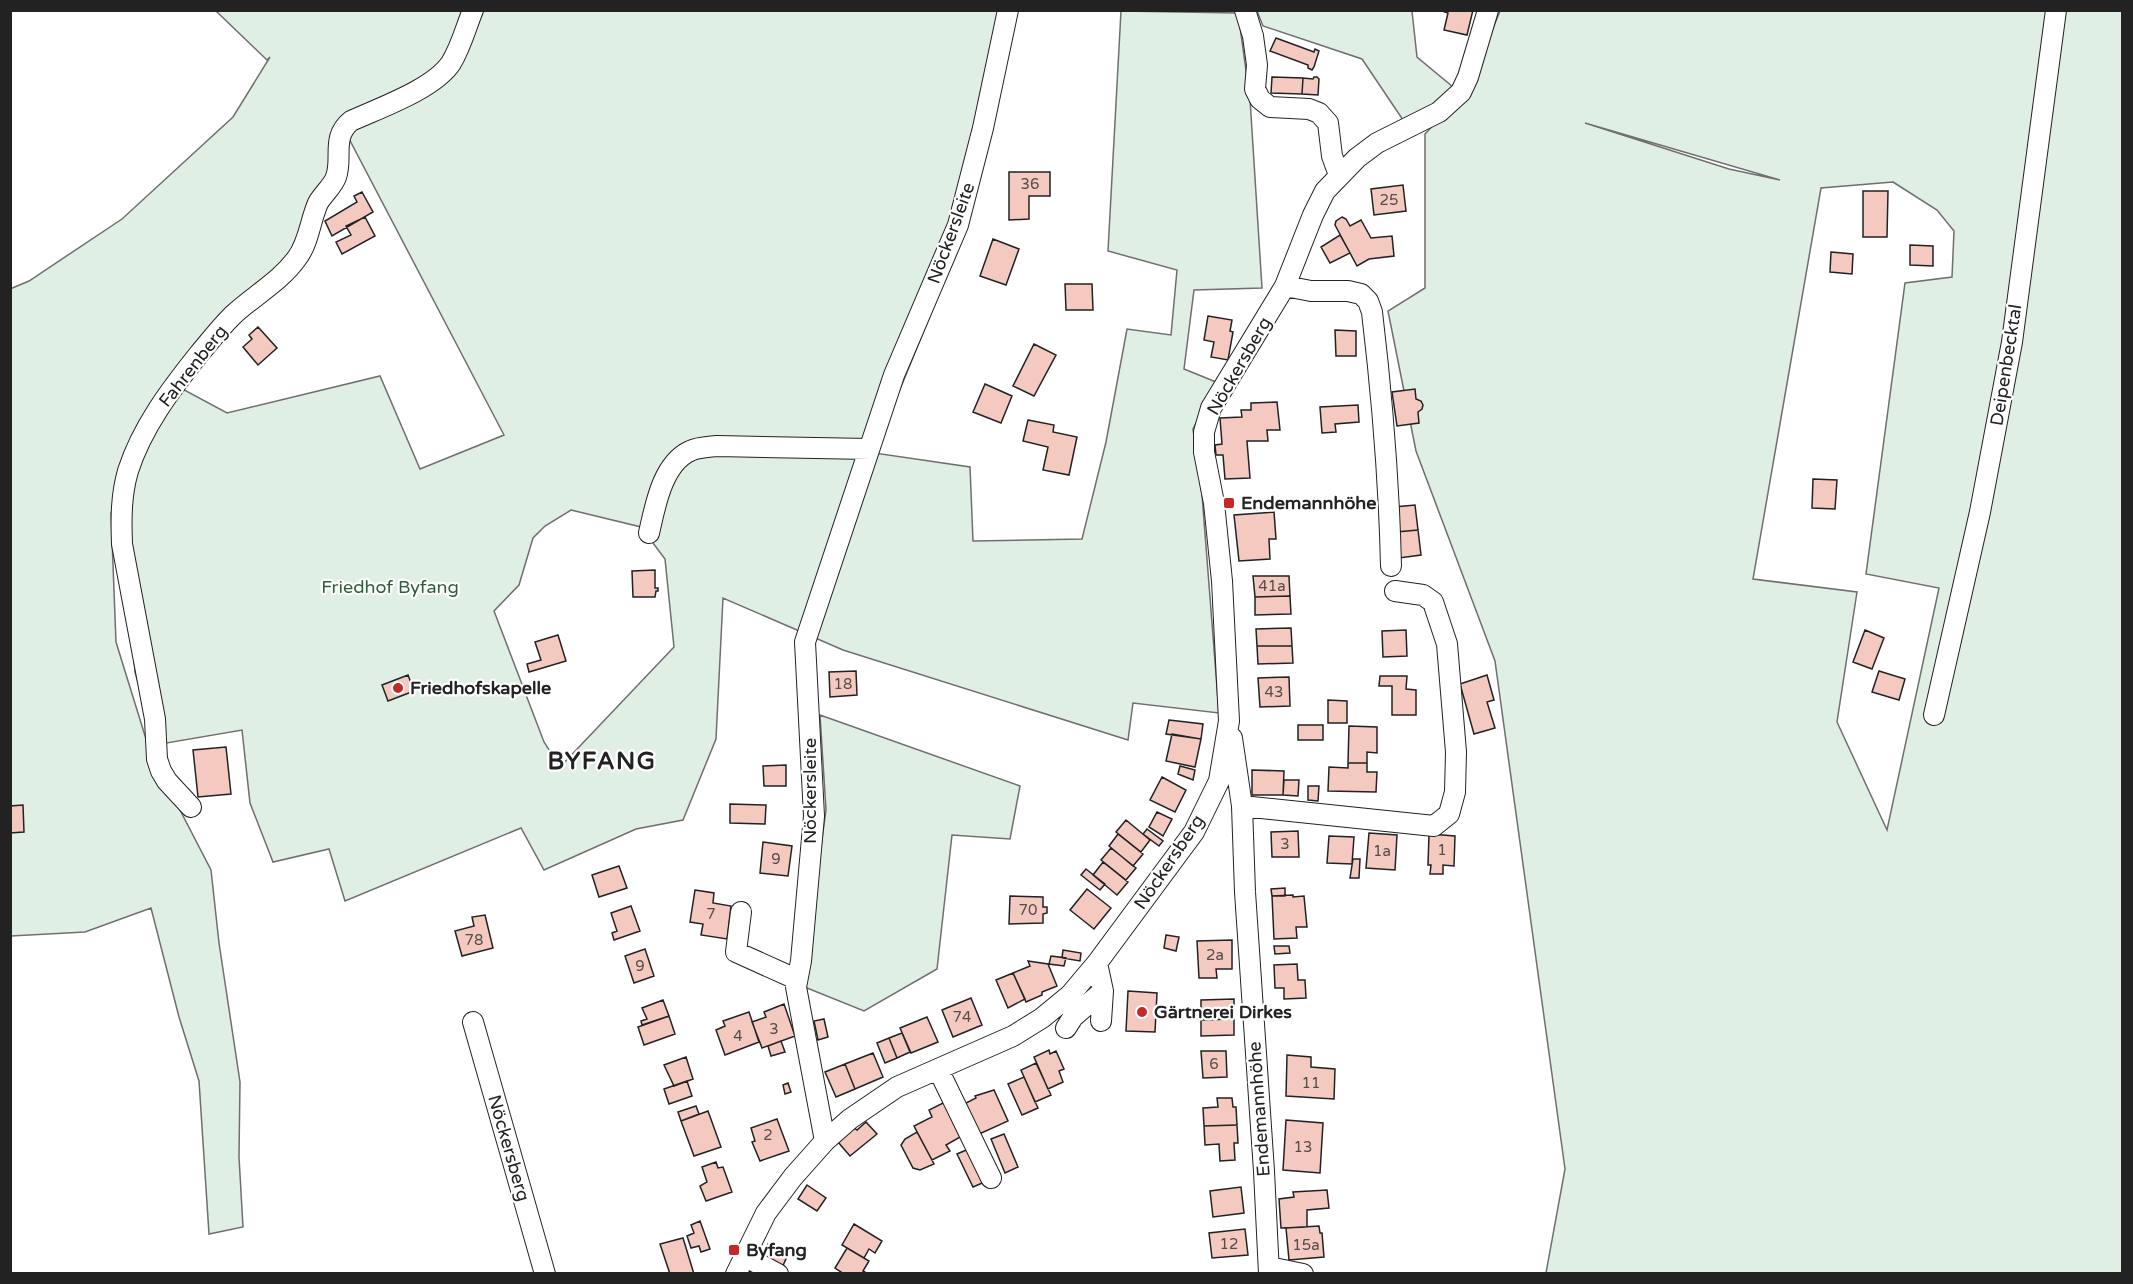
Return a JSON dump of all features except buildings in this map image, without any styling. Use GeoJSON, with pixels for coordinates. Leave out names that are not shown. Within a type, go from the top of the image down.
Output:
{"type":"FeatureCollection","features":[{"type":"Feature","properties":{"kind":"street","name":"Fahrenberg"},"geometry":{"type":"LineString","coordinates":[[191,807],[160,771],[155,719],[122,543],[121,516],[129,471],[146,430],[182,375],[232,316],[287,271],[297,259],[303,249],[319,202],[336,176],[338,143],[343,128],[351,121],[422,88],[446,69],[452,61],[473,10]]}},
{"type":"Feature","properties":{"kind":"street","name":"Nöckersleite"},"geometry":{"type":"LineString","coordinates":[[825,1141],[796,979],[801,961],[814,816],[805,642],[894,375],[958,225],[983,128],[1008,10]]}},
{"type":"Feature","properties":{"kind":"street"},"geometry":{"type":"LineString","coordinates":[[1245,10],[1253,36],[1257,65],[1255,89],[1260,99],[1270,107],[1309,109],[1319,113],[1328,123],[1332,156],[1339,175]]}},
{"type":"Feature","properties":{"kind":"street","name":"Nöckersberg"},"geometry":{"type":"LineString","coordinates":[[740,1265],[766,1213],[777,1197],[825,1141],[850,1119],[897,1087],[1013,1036],[1042,1018],[1070,995],[1194,832],[1219,781],[1229,721],[1222,581],[1214,503],[1204,452],[1204,432],[1211,408],[1285,286],[1325,191],[1357,158],[1377,143],[1439,112],[1461,92],[1468,77],[1488,10]]}},
{"type":"Feature","properties":{"kind":"street","name":"Deipenbecktal"},"geometry":{"type":"LineString","coordinates":[[1934,716],[1980,512],[2012,342],[2056,10]]}},
{"type":"Feature","properties":{"kind":"street"},"geometry":{"type":"LineString","coordinates":[[1285,286],[1311,291],[1348,291],[1361,294],[1368,301],[1372,312],[1384,417],[1389,484],[1391,566]]}},
{"type":"Feature","properties":{"kind":"street"},"geometry":{"type":"LineString","coordinates":[[649,533],[665,480],[677,460],[688,452],[703,447],[717,446],[869,449]]}},
{"type":"Feature","properties":{"kind":"street"},"geometry":{"type":"LineString","coordinates":[[1242,806],[1434,826],[1449,814],[1455,792],[1455,752],[1447,644],[1433,602],[1424,595],[1395,591]]}},
{"type":"Feature","properties":{"kind":"street","name":"Endemannhöhe"},"geometry":{"type":"LineString","coordinates":[[1229,721],[1242,806],[1245,892],[1269,1270],[1303,1274]]}},
{"type":"Feature","properties":{"kind":"street"},"geometry":{"type":"LineString","coordinates":[[741,912],[736,952],[796,979]]}},
{"type":"Feature","properties":{"kind":"street"},"geometry":{"type":"LineString","coordinates":[[1096,963],[1102,991],[1101,1022]]}},
{"type":"Feature","properties":{"kind":"street"},"geometry":{"type":"LineString","coordinates":[[1066,1028],[1073,1017],[1102,991]]}},
{"type":"Feature","properties":{"kind":"street","name":"Nöckersberg"},"geometry":{"type":"LineString","coordinates":[[473,1022],[545,1274]]}},
{"type":"Feature","properties":{"kind":"street"},"geometry":{"type":"LineString","coordinates":[[938,1069],[991,1178]]}},
{"type":"Feature","properties":{"kind":"street"},"geometry":{"type":"LineString","coordinates":[[740,1265],[778,1274]]}},
{"type":"Feature","properties":{"kind":"green space","name":"Friedhof Byfang"},"geometry":{"type":"Polygon","coordinates":[[[1004,10],[950,267],[874,453],[970,467],[973,541],[1082,539],[1106,442],[1127,329],[1171,335],[1177,270],[1108,251],[1121,11],[1238,13],[1250,99],[1262,288],[1194,290],[1184,369],[1216,382],[1193,429],[1202,495],[1219,713],[1133,703],[1128,740],[843,650],[723,598],[716,739],[683,820],[636,829],[544,870],[521,828],[345,901],[329,849],[273,862],[250,803],[242,730],[155,745],[135,672],[122,510],[126,494],[177,386],[227,413],[380,376],[420,469],[504,435],[345,131],[421,91],[475,11],[1004,10]],[[571,510],[545,526],[533,538],[519,585],[494,611],[544,742],[560,767],[674,647],[665,559],[641,527],[571,510]]]}},
{"type":"Feature","properties":{"kind":"green space"},"geometry":{"type":"Polygon","coordinates":[[[216,11],[471,11],[450,60],[350,119],[335,175],[300,248],[206,342],[123,485],[111,513],[116,642],[150,752],[211,870],[219,943],[240,1082],[239,1157],[243,1227],[209,1234],[199,1081],[179,1017],[151,908],[85,932],[11,936],[10,289],[29,281],[122,219],[233,117],[270,57],[267,60],[216,11]]]}},
{"type":"Feature","properties":{"kind":"green space"},"geometry":{"type":"Polygon","coordinates":[[[1257,11],[1412,11],[1417,57],[1453,87],[1433,105],[1403,120],[1362,59],[1263,26],[1257,11]]]}},
{"type":"Feature","properties":{"kind":"green space"},"geometry":{"type":"Polygon","coordinates":[[[1500,11],[2122,11],[2122,1273],[1546,1273],[1565,1169],[1495,661],[1416,451],[1388,311],[1425,288],[1425,134],[1469,87],[1500,11]],[[1585,123],[1729,169],[1780,180],[1585,123]],[[1893,182],[1821,188],[1753,579],[1857,592],[1837,722],[1887,830],[1939,588],[1866,574],[1905,283],[1952,277],[1954,231],[1937,210],[1893,182]]]}},
{"type":"Feature","properties":{"kind":"green space"},"geometry":{"type":"Polygon","coordinates":[[[820,715],[1020,786],[1010,839],[952,835],[937,969],[864,1011],[802,986],[826,810],[820,715]]]}},
{"type":"Feature","properties":{"kind":"place","name":"Endemannhöhe"},"geometry":{"type":"Point","coordinates":[1229,503]}},
{"type":"Feature","properties":{"kind":"place","name":"Friedhofskapelle"},"geometry":{"type":"Point","coordinates":[398,688]}},
{"type":"Feature","properties":{"kind":"place","name":"Gärtnerei Dirkes"},"geometry":{"type":"Point","coordinates":[1142,1012]}},
{"type":"Feature","properties":{"kind":"place","name":"Byfang"},"geometry":{"type":"Point","coordinates":[734,1250]}},
{"type":"Feature","properties":{"kind":"district","name":"BYFANG"},"geometry":{"type":"Point","coordinates":[602,761]}}]}
